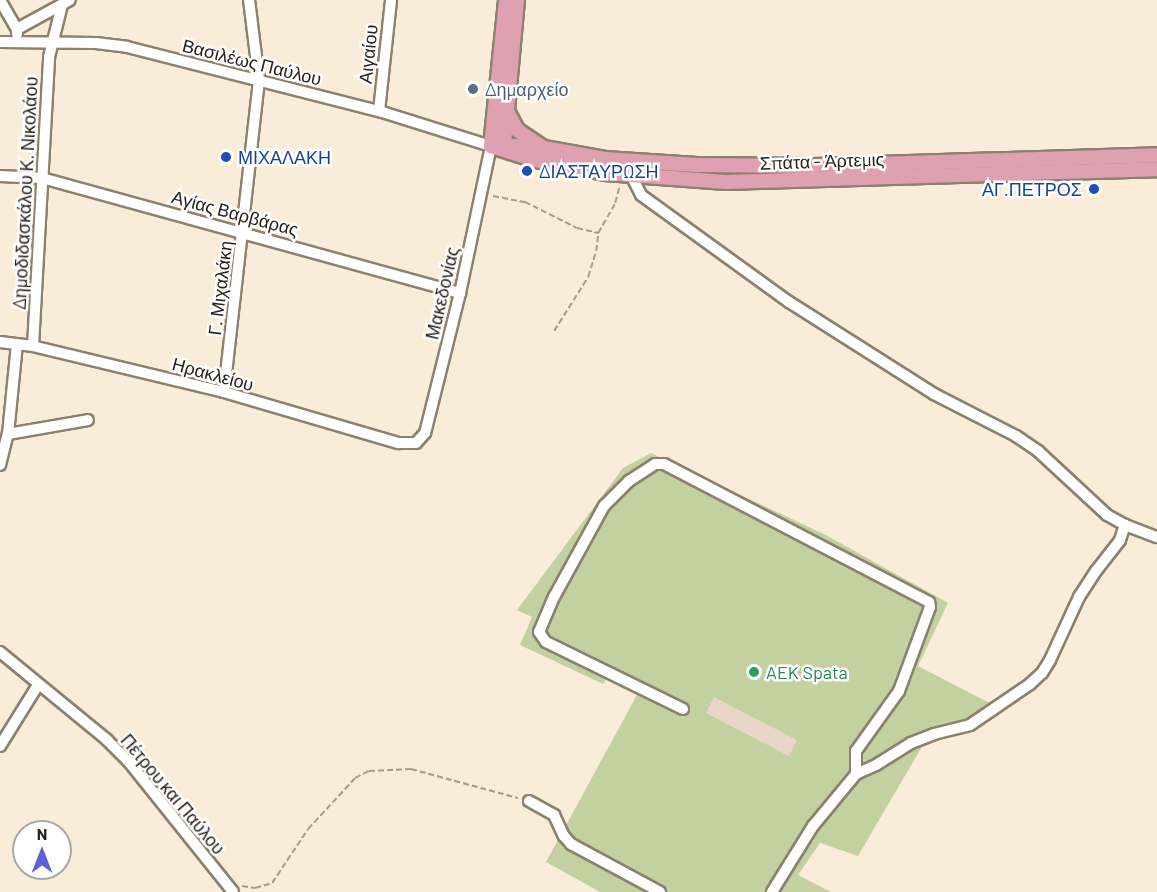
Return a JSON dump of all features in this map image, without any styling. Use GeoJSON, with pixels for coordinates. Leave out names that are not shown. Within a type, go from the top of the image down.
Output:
{"type":"FeatureCollection","features":[{"type":"Feature","properties":{"kind":"main road"},"geometry":{"type":"LineString","coordinates":[[498,145],[506,0]]}},
{"type":"Feature","properties":{"kind":"main road"},"geometry":{"type":"LineString","coordinates":[[498,145],[507,110],[517,0]]}},
{"type":"Feature","properties":{"kind":"main road"},"geometry":{"type":"LineString","coordinates":[[507,110],[517,130],[544,148]]}},
{"type":"Feature","properties":{"kind":"main road","name":"Σπάτα - Άρτεμις"},"geometry":{"type":"LineString","coordinates":[[498,145],[544,148],[646,162],[814,166],[1157,155]]}},
{"type":"Feature","properties":{"kind":"main road","name":"Σπάτα - Άρτεμις"},"geometry":{"type":"LineString","coordinates":[[498,145],[536,160],[627,176],[782,181],[1157,169]]}},
{"type":"Feature","properties":{"kind":"street"},"geometry":{"type":"LineString","coordinates":[[0,0],[17,29],[16,42]]}},
{"type":"Feature","properties":{"kind":"street","name":"Γ. Μιχαλάκη"},"geometry":{"type":"LineString","coordinates":[[224,392],[259,80],[249,0]]}},
{"type":"Feature","properties":{"kind":"street","name":"Αιγαίου"},"geometry":{"type":"LineString","coordinates":[[379,111],[391,0]]}},
{"type":"Feature","properties":{"kind":"street"},"geometry":{"type":"LineString","coordinates":[[17,29],[66,2]]}},
{"type":"Feature","properties":{"kind":"street","name":"Δημοδιδασκάλου Κ. Νικολάου"},"geometry":{"type":"LineString","coordinates":[[33,346],[51,42],[66,2]]}},
{"type":"Feature","properties":{"kind":"street","name":"Βασιλέως Παύλου"},"geometry":{"type":"LineString","coordinates":[[0,42],[96,43],[127,47],[379,111],[498,145]]}},
{"type":"Feature","properties":{"kind":"street","name":"Μακεδονίας"},"geometry":{"type":"LineString","coordinates":[[416,443],[425,433],[482,194],[498,145]]}},
{"type":"Feature","properties":{"kind":"street","name":"Αγίας Βαρβάρας"},"geometry":{"type":"LineString","coordinates":[[0,176],[42,178],[460,293]]}},
{"type":"Feature","properties":{"kind":"street"},"geometry":{"type":"LineString","coordinates":[[627,176],[641,195],[789,302],[934,394],[1016,436],[1038,451],[1107,515],[1125,525],[1157,537]]}},
{"type":"Feature","properties":{"kind":"street","name":"Ηρακλείου"},"geometry":{"type":"LineString","coordinates":[[0,342],[33,346],[224,392],[399,443],[416,443]]}},
{"type":"Feature","properties":{"kind":"street"},"geometry":{"type":"LineString","coordinates":[[0,465],[2,445],[8,434],[17,344]]}},
{"type":"Feature","properties":{"kind":"street"},"geometry":{"type":"LineString","coordinates":[[8,434],[88,420]]}},
{"type":"Feature","properties":{"kind":"street"},"geometry":{"type":"LineString","coordinates":[[683,708],[546,642],[539,632],[554,597],[604,506],[629,481],[655,464],[664,464],[929,602],[899,691],[856,751],[856,774]]}},
{"type":"Feature","properties":{"kind":"street"},"geometry":{"type":"LineString","coordinates":[[772,892],[813,826],[856,774],[876,765],[911,742],[970,725],[1030,684],[1050,660],[1079,597],[1120,540],[1125,525]]}},
{"type":"Feature","properties":{"kind":"street","name":"Πέτρου και Παύλου"},"geometry":{"type":"LineString","coordinates":[[0,652],[107,740],[129,762],[237,889]]}},
{"type":"Feature","properties":{"kind":"street"},"geometry":{"type":"LineString","coordinates":[[0,746],[38,685]]}},
{"type":"Feature","properties":{"kind":"street"},"geometry":{"type":"LineString","coordinates":[[529,801],[554,815],[564,836],[571,844],[660,892]]}},
{"type":"Feature","properties":{"kind":"path"},"geometry":{"type":"LineString","coordinates":[[554,331],[588,277],[596,251],[598,233],[615,204],[627,176]]}},
{"type":"Feature","properties":{"kind":"path"},"geometry":{"type":"LineString","coordinates":[[482,194],[525,202],[577,228],[598,233]]}},
{"type":"Feature","properties":{"kind":"path"},"geometry":{"type":"LineString","coordinates":[[237,889],[255,888],[272,883],[308,829],[331,807],[355,778],[369,771],[411,769],[529,801]]}},
{"type":"Feature","properties":{"kind":"green space","name":"AEK Spata"},"geometry":{"type":"Polygon","coordinates":[[[651,453],[824,534],[948,603],[918,666],[1001,709],[977,727],[923,745],[858,856],[820,843],[798,875],[831,892],[600,892],[546,862],[638,693],[607,678],[603,684],[520,645],[532,617],[517,610],[623,468],[651,453]]]}},
{"type":"Feature","properties":{"kind":"building"},"geometry":{"type":"Polygon","coordinates":[[[714,697],[797,740],[789,756],[706,713],[714,697]]]}},
{"type":"Feature","properties":{"kind":"place","name":"Δημαρχείο"},"geometry":{"type":"Point","coordinates":[473,89]}},
{"type":"Feature","properties":{"kind":"place","name":"ΜΙΧΑΛΑΚΗ"},"geometry":{"type":"Point","coordinates":[226,157]}},
{"type":"Feature","properties":{"kind":"place","name":"ΔΙΑΣΤΑΥΡΩΣΗ"},"geometry":{"type":"Point","coordinates":[527,171]}},
{"type":"Feature","properties":{"kind":"place","name":"ΑΓ.ΠΕΤΡΟΣ"},"geometry":{"type":"Point","coordinates":[1094,189]}},
{"type":"Feature","properties":{"kind":"place","name":"AEK Spata"},"geometry":{"type":"Point","coordinates":[754,672]}}]}
